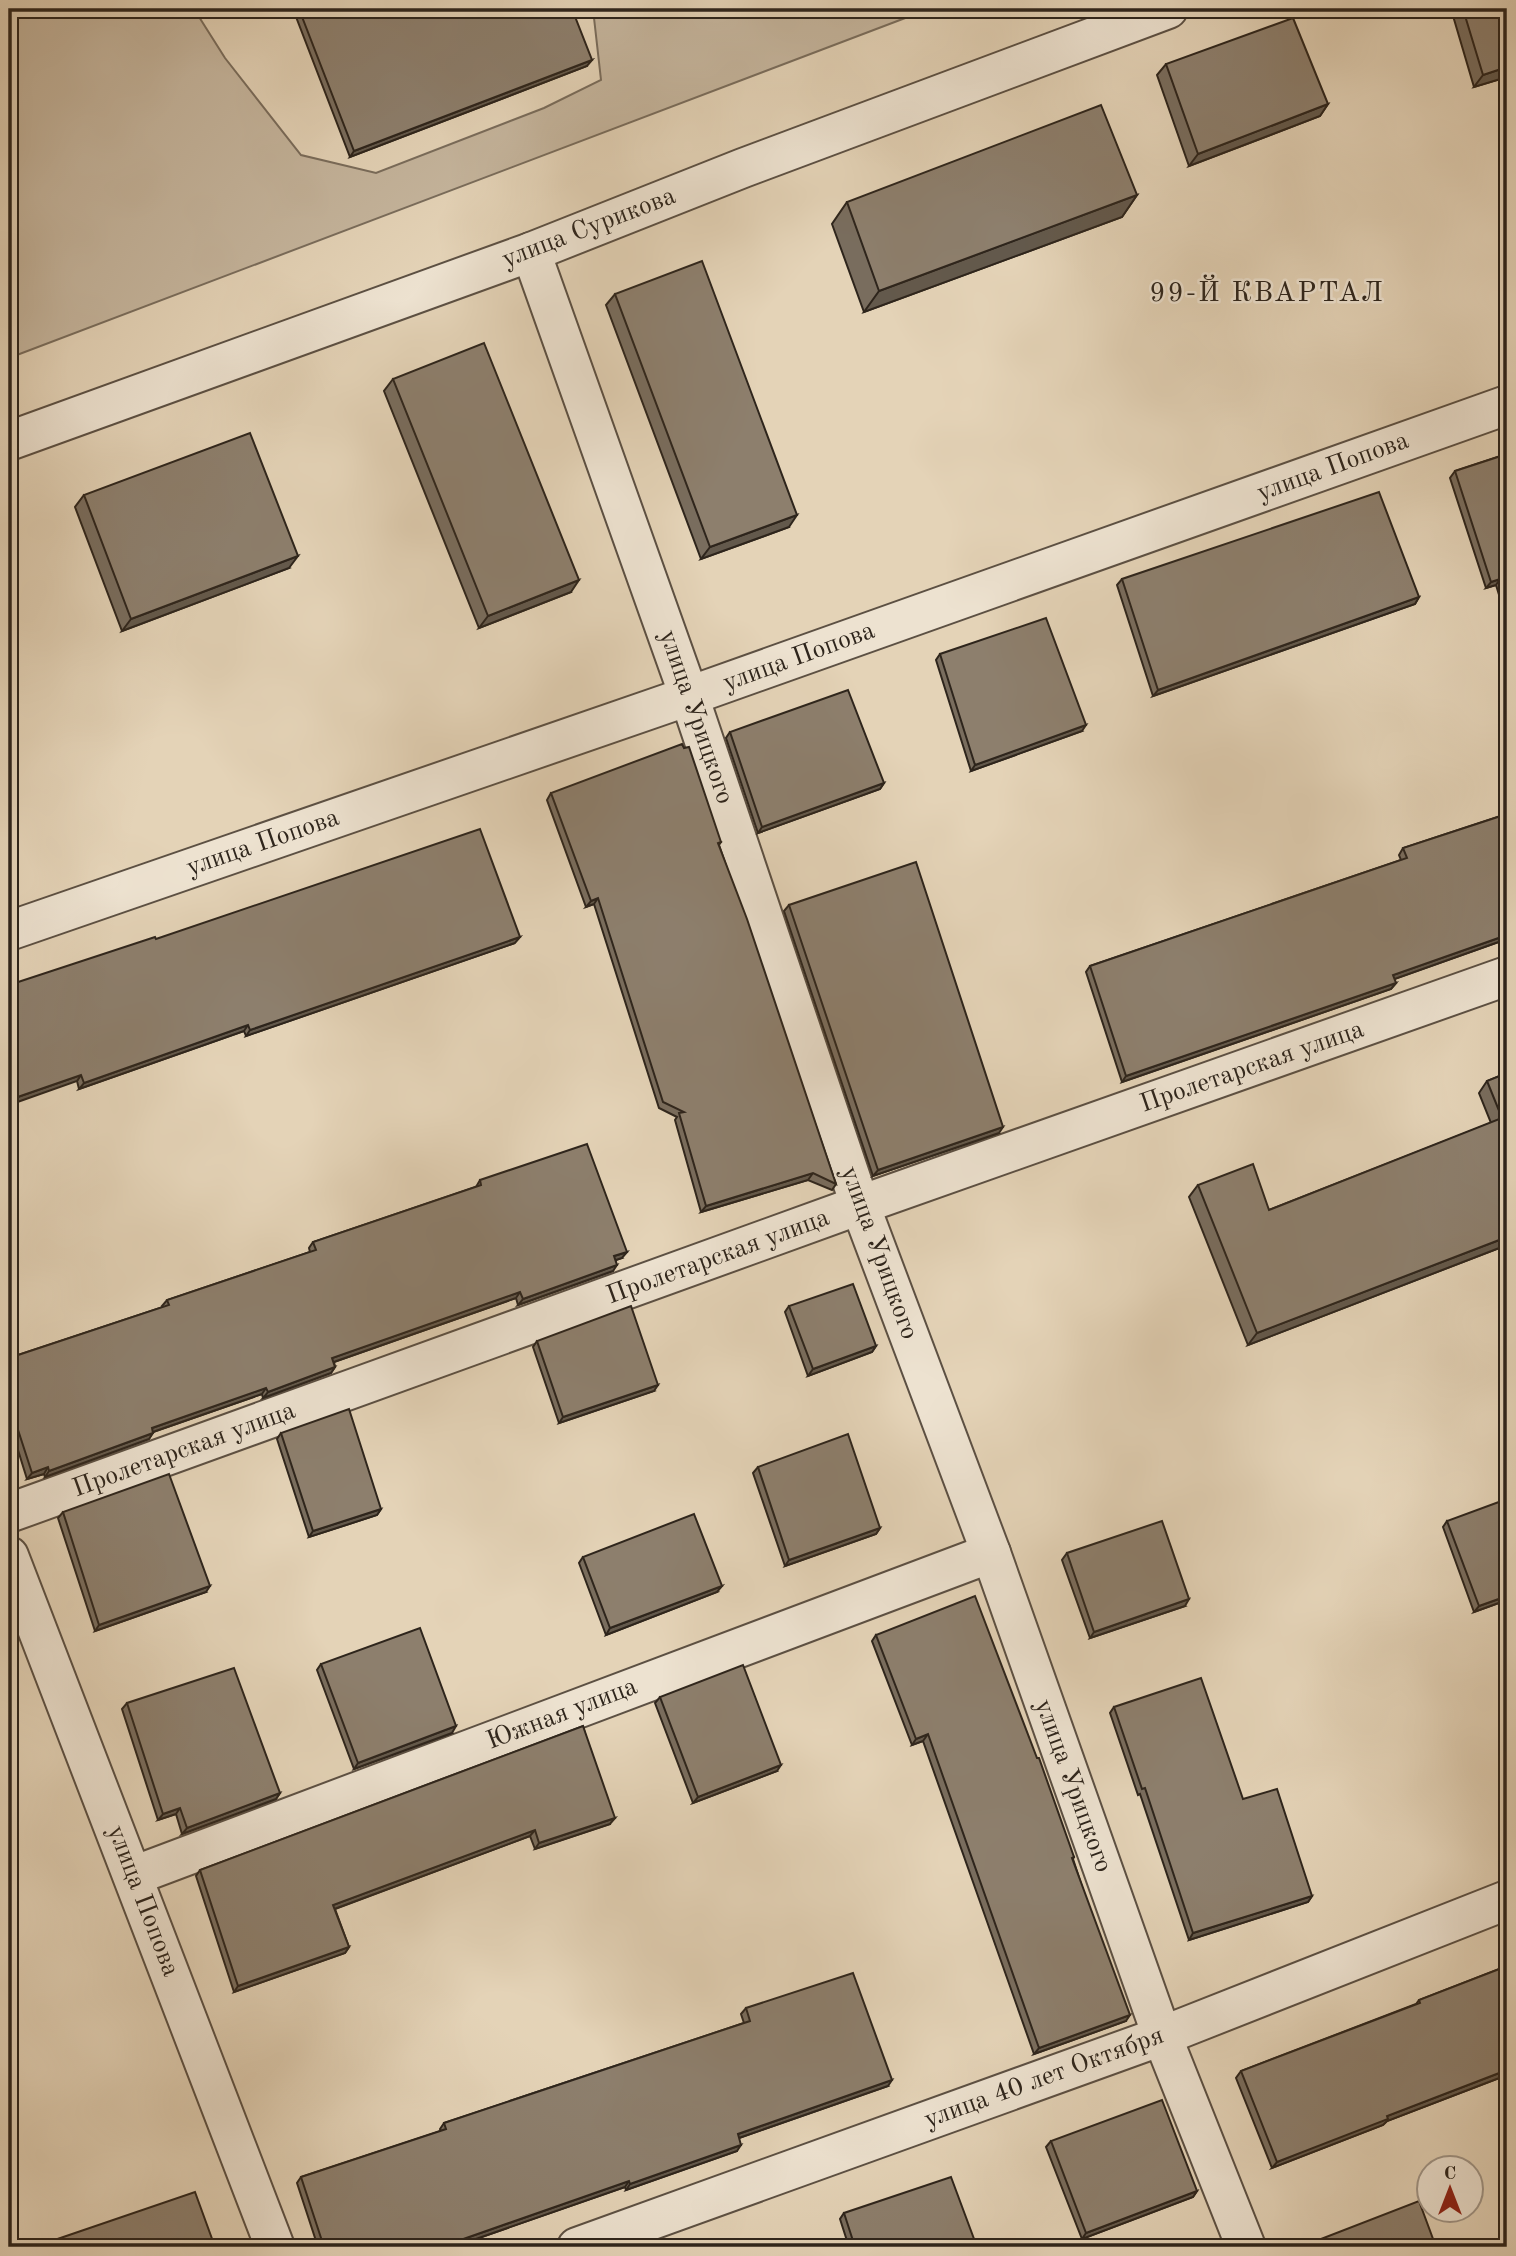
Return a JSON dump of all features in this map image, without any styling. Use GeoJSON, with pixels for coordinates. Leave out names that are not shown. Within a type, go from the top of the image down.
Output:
{"type":"FeatureCollection","features":[{"type":"Feature","properties":{"kind":"street","name":"улица Сурикова"},"geometry":{"type":"LineString","coordinates":[[9,441],[531,252],[755,163],[1168,9]]}},
{"type":"Feature","properties":{"kind":"street","name":"улица Урицкого"},"geometry":{"type":"LineString","coordinates":[[531,252],[689,696],[860,1205],[991,1553],[1162,2036],[1246,2247]]}},
{"type":"Feature","properties":{"kind":"street","name":"улица Попова"},"geometry":{"type":"LineString","coordinates":[[9,931],[689,696],[1507,405]]}},
{"type":"Feature","properties":{"kind":"street","name":"Пролетарская улица"},"geometry":{"type":"LineString","coordinates":[[9,1513],[860,1205],[1507,976]]}},
{"type":"Feature","properties":{"kind":"street","name":"Южная улица"},"geometry":{"type":"LineString","coordinates":[[133,1876],[991,1553]]}},
{"type":"Feature","properties":{"kind":"street","name":"улица Попова"},"geometry":{"type":"LineString","coordinates":[[9,1556],[275,2247]]}},
{"type":"Feature","properties":{"kind":"street","name":"улица 40 лет Октября"},"geometry":{"type":"LineString","coordinates":[[577,2247],[1162,2036],[1507,1900]]}},
{"type":"Feature","properties":{"kind":"shaded area"},"geometry":{"type":"Polygon","coordinates":[[[9,9],[194,9],[225,58],[301,155],[376,173],[544,108],[601,80],[593,9],[929,9],[9,358],[9,9]]]}},
{"type":"Feature","properties":{"kind":"building"},"geometry":{"type":"Polygon","coordinates":[[[299,9],[572,9],[592,60],[354,151],[299,9]]]}},
{"type":"Feature","properties":{"kind":"building"},"geometry":{"type":"Polygon","coordinates":[[[1463,9],[1507,9],[1507,67],[1483,75],[1463,9]]]}},
{"type":"Feature","properties":{"kind":"building"},"geometry":{"type":"Polygon","coordinates":[[[1293,18],[1328,104],[1198,154],[1166,64],[1293,18]]]}},
{"type":"Feature","properties":{"kind":"building"},"geometry":{"type":"Polygon","coordinates":[[[1101,105],[1137,195],[879,291],[847,202],[1101,105]]]}},
{"type":"Feature","properties":{"kind":"building"},"geometry":{"type":"Polygon","coordinates":[[[702,261],[797,515],[710,547],[615,294],[702,261]]]}},
{"type":"Feature","properties":{"kind":"building"},"geometry":{"type":"Polygon","coordinates":[[[484,343],[579,580],[488,616],[393,379],[484,343]]]}},
{"type":"Feature","properties":{"kind":"building"},"geometry":{"type":"Polygon","coordinates":[[[250,433],[298,556],[131,619],[84,495],[250,433]]]}},
{"type":"Feature","properties":{"kind":"building"},"geometry":{"type":"Polygon","coordinates":[[[1507,454],[1507,602],[1500,579],[1491,582],[1455,471],[1507,454]]]}},
{"type":"Feature","properties":{"kind":"building"},"geometry":{"type":"Polygon","coordinates":[[[1379,492],[1419,597],[1158,690],[1122,579],[1379,492]]]}},
{"type":"Feature","properties":{"kind":"building"},"geometry":{"type":"Polygon","coordinates":[[[1046,618],[1086,725],[975,765],[940,654],[1046,618]]]}},
{"type":"Feature","properties":{"kind":"building"},"geometry":{"type":"Polygon","coordinates":[[[848,690],[884,783],[762,827],[730,732],[848,690]]]}},
{"type":"Feature","properties":{"kind":"building"},"geometry":{"type":"Polygon","coordinates":[[[682,744],[684,748],[689,747],[721,842],[718,843],[747,919],[836,1184],[813,1173],[706,1206],[679,1113],[684,1112],[663,1102],[598,898],[591,901],[551,793],[682,744]]]}},
{"type":"Feature","properties":{"kind":"building"},"geometry":{"type":"Polygon","coordinates":[[[1507,814],[1507,935],[1393,975],[1396,983],[1126,1076],[1090,966],[1407,858],[1403,848],[1507,814]]]}},
{"type":"Feature","properties":{"kind":"building"},"geometry":{"type":"Polygon","coordinates":[[[480,829],[520,937],[250,1030],[248,1025],[84,1083],[81,1075],[9,1100],[9,985],[155,937],[156,939],[480,829]]]}},
{"type":"Feature","properties":{"kind":"building"},"geometry":{"type":"Polygon","coordinates":[[[916,862],[1003,1127],[878,1170],[789,905],[916,862]]]}},
{"type":"Feature","properties":{"kind":"building"},"geometry":{"type":"Polygon","coordinates":[[[1507,1073],[1507,1237],[1257,1333],[1198,1185],[1253,1164],[1269,1210],[1502,1118],[1487,1081],[1507,1073]]]}},
{"type":"Feature","properties":{"kind":"building"},"geometry":{"type":"Polygon","coordinates":[[[587,1144],[627,1252],[614,1256],[617,1265],[523,1299],[520,1292],[332,1358],[335,1367],[268,1392],[266,1388],[152,1428],[153,1433],[49,1471],[48,1467],[32,1473],[9,1402],[9,1358],[169,1305],[167,1300],[316,1250],[313,1242],[481,1185],[480,1180],[587,1144]]]}},
{"type":"Feature","properties":{"kind":"building"},"geometry":{"type":"Polygon","coordinates":[[[853,1284],[876,1346],[813,1369],[789,1306],[853,1284]]]}},
{"type":"Feature","properties":{"kind":"building"},"geometry":{"type":"Polygon","coordinates":[[[631,1306],[658,1385],[563,1417],[537,1341],[631,1306]]]}},
{"type":"Feature","properties":{"kind":"building"},"geometry":{"type":"Polygon","coordinates":[[[349,1409],[381,1509],[313,1531],[281,1433],[349,1409]]]}},
{"type":"Feature","properties":{"kind":"building"},"geometry":{"type":"Polygon","coordinates":[[[848,1434],[880,1528],[789,1560],[758,1467],[848,1434]]]}},
{"type":"Feature","properties":{"kind":"building"},"geometry":{"type":"Polygon","coordinates":[[[169,1474],[210,1586],[99,1625],[63,1512],[169,1474]]]}},
{"type":"Feature","properties":{"kind":"building"},"geometry":{"type":"Polygon","coordinates":[[[1507,1499],[1507,1596],[1479,1606],[1447,1521],[1507,1499]]]}},
{"type":"Feature","properties":{"kind":"building"},"geometry":{"type":"Polygon","coordinates":[[[694,1514],[722,1586],[610,1628],[583,1557],[694,1514]]]}},
{"type":"Feature","properties":{"kind":"building"},"geometry":{"type":"Polygon","coordinates":[[[1162,1521],[1189,1599],[1094,1632],[1067,1553],[1162,1521]]]}},
{"type":"Feature","properties":{"kind":"building"},"geometry":{"type":"Polygon","coordinates":[[[975,1596],[1039,1758],[1074,1857],[1072,1858],[1130,2015],[1039,2048],[928,1734],[916,1739],[876,1635],[975,1596]]]}},
{"type":"Feature","properties":{"kind":"building"},"geometry":{"type":"Polygon","coordinates":[[[420,1628],[456,1726],[358,1763],[321,1664],[420,1628]]]}},
{"type":"Feature","properties":{"kind":"building"},"geometry":{"type":"Polygon","coordinates":[[[743,1665],[781,1765],[698,1797],[660,1697],[743,1665]]]}},
{"type":"Feature","properties":{"kind":"building"},"geometry":{"type":"Polygon","coordinates":[[[234,1668],[280,1793],[187,1828],[180,1808],[163,1814],[127,1703],[234,1668]]]}},
{"type":"Feature","properties":{"kind":"building"},"geometry":{"type":"Polygon","coordinates":[[[1201,1678],[1243,1799],[1277,1789],[1312,1896],[1193,1933],[1145,1788],[1142,1789],[1114,1707],[1201,1678]]]}},
{"type":"Feature","properties":{"kind":"building"},"geometry":{"type":"Polygon","coordinates":[[[583,1726],[615,1818],[539,1843],[535,1830],[333,1905],[349,1947],[238,1986],[200,1870],[583,1726]]]}},
{"type":"Feature","properties":{"kind":"building"},"geometry":{"type":"Polygon","coordinates":[[[1507,1966],[1507,2070],[1277,2162],[1241,2071],[1420,2003],[1419,2000],[1507,1966]]]}},
{"type":"Feature","properties":{"kind":"building"},"geometry":{"type":"Polygon","coordinates":[[[853,1973],[892,2080],[738,2134],[741,2145],[630,2184],[629,2181],[446,2245],[447,2247],[324,2247],[301,2177],[446,2129],[444,2123],[750,2021],[746,2008],[853,1973]]]}},
{"type":"Feature","properties":{"kind":"building"},"geometry":{"type":"Polygon","coordinates":[[[1162,2100],[1197,2191],[1086,2233],[1051,2141],[1162,2100]]]}},
{"type":"Feature","properties":{"kind":"building"},"geometry":{"type":"Polygon","coordinates":[[[951,2177],[977,2247],[855,2247],[844,2213],[951,2177]]]}},
{"type":"Feature","properties":{"kind":"building"},"geometry":{"type":"Polygon","coordinates":[[[195,2192],[215,2247],[34,2247],[195,2192]]]}},
{"type":"Feature","properties":{"kind":"building"},"geometry":{"type":"Polygon","coordinates":[[[1414,2203],[1414,2224],[1428,2224],[1436,2247],[1310,2247],[1308,2244],[1414,2203]]]}},
{"type":"Feature","properties":{"kind":"building"},"geometry":{"type":"Polygon","coordinates":[[[769,2240],[772,2247],[746,2247],[769,2240]]]}},
{"type":"Feature","properties":{"kind":"district","name":"99-Й КВАРТАЛ"},"geometry":{"type":"Point","coordinates":[1267,294]}}]}
